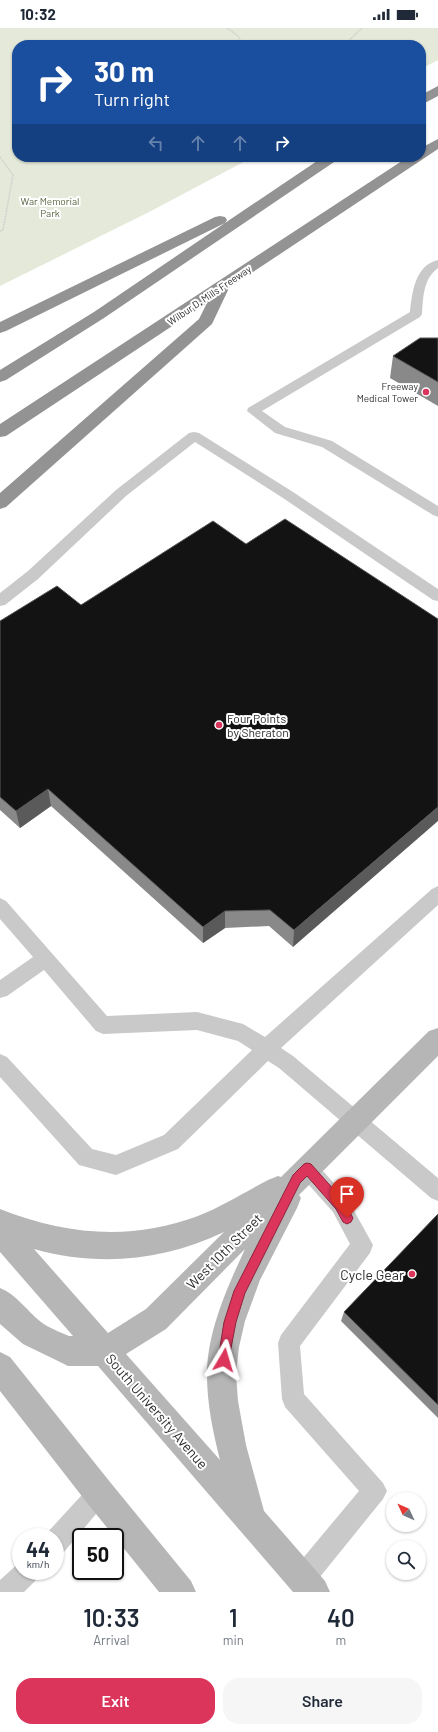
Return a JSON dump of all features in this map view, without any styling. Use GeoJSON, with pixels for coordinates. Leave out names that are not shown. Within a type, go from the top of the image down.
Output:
{"type":"FeatureCollection","features":[{"type":"Feature","properties":{"kind":"highway"},"geometry":{"type":"LineString","coordinates":[[426,98],[438,90]]}},
{"type":"Feature","properties":{"kind":"highway"},"geometry":{"type":"LineString","coordinates":[[426,151],[438,143]]}},
{"type":"Feature","properties":{"kind":"highway"},"geometry":{"type":"LineString","coordinates":[[0,377],[99,315],[324,162]]}},
{"type":"Feature","properties":{"kind":"highway","name":"Wilbur D. Mills Freeway"},"geometry":{"type":"LineString","coordinates":[[0,432],[409,162]]}},
{"type":"Feature","properties":{"kind":"highway"},"geometry":{"type":"LineString","coordinates":[[0,328],[277,193]]}},
{"type":"Feature","properties":{"kind":"highway"},"geometry":{"type":"LineString","coordinates":[[0,503],[206,321],[222,286]]}},
{"type":"Feature","properties":{"kind":"main road","name":"West 10th Street"},"geometry":{"type":"LineString","coordinates":[[105,1351],[156,1320],[355,1120],[438,1039]]}},
{"type":"Feature","properties":{"kind":"main road"},"geometry":{"type":"LineString","coordinates":[[0,1223],[21,1232],[51,1240],[111,1247],[160,1241],[203,1228],[302,1173]]}},
{"type":"Feature","properties":{"kind":"main road"},"geometry":{"type":"LineString","coordinates":[[250,1520],[228,1430],[223,1400],[222,1374],[225,1345],[230,1322],[240,1291],[302,1173]]}},
{"type":"Feature","properties":{"kind":"main road","name":"South University Avenue"},"geometry":{"type":"LineString","coordinates":[[0,1231],[308,1585]]}},
{"type":"Feature","properties":{"kind":"main road"},"geometry":{"type":"LineString","coordinates":[[0,1302],[15,1320],[33,1334],[68,1351],[105,1351]]}},
{"type":"Feature","properties":{"kind":"main road"},"geometry":{"type":"LineString","coordinates":[[3,1376],[180,1592]]}},
{"type":"Feature","properties":{"kind":"lane"},"geometry":{"type":"LineString","coordinates":[[436,508],[327,444],[280,430],[252,412],[416,314],[418,286],[429,268],[438,263]]}},
{"type":"Feature","properties":{"kind":"lane"},"geometry":{"type":"LineString","coordinates":[[0,601],[33,575],[121,493],[194,436],[295,500],[438,596]]}},
{"type":"Feature","properties":{"kind":"lane"},"geometry":{"type":"LineString","coordinates":[[0,1063],[86,1158],[116,1165],[171,1142],[266,1049],[438,894]]}},
{"type":"Feature","properties":{"kind":"lane"},"geometry":{"type":"LineString","coordinates":[[0,906],[103,1025],[198,1021],[243,1033],[286,1062],[438,1191]]}},
{"type":"Feature","properties":{"kind":"lane"},"geometry":{"type":"LineString","coordinates":[[0,990],[46,959]]}},
{"type":"Feature","properties":{"kind":"lane"},"geometry":{"type":"LineString","coordinates":[[302,1173],[340,1205],[362,1245],[289,1343],[293,1399],[375,1491],[308,1585]]}},
{"type":"Feature","properties":{"kind":"lane"},"geometry":{"type":"LineString","coordinates":[[64,1533],[99,1493]]}},
{"type":"Feature","properties":{"kind":"lane"},"geometry":{"type":"LineString","coordinates":[[6,1592],[18,1580]]}},
{"type":"Feature","properties":{"kind":"path"},"geometry":{"type":"LineString","coordinates":[[227,28],[238,36],[240,40]]}},
{"type":"Feature","properties":{"kind":"path"},"geometry":{"type":"LineString","coordinates":[[350,40],[362,28]]}},
{"type":"Feature","properties":{"kind":"path"},"geometry":{"type":"LineString","coordinates":[[0,157],[13,175],[3,230],[0,231]]}},
{"type":"Feature","properties":{"kind":"green space","name":"War Memorial Park"},"geometry":{"type":"Polygon","coordinates":[[[0,28],[438,28],[438,60],[426,66],[426,40],[12,40],[12,162],[244,162],[151,211],[0,286],[0,28]]]}},
{"type":"Feature","properties":{"kind":"building"},"geometry":{"type":"Polygon","coordinates":[[[420,338],[438,338],[438,382],[393,356],[420,338]]]}},
{"type":"Feature","properties":{"kind":"building","name":"Four Points by Sheraton"},"geometry":{"type":"Polygon","coordinates":[[[285,519],[438,619],[438,807],[294,930],[270,910],[225,911],[203,927],[48,789],[16,811],[0,797],[0,621],[57,586],[81,605],[213,521],[246,544],[285,519]]]}},
{"type":"Feature","properties":{"kind":"building","name":"Cycle Gear"},"geometry":{"type":"Polygon","coordinates":[[[438,1214],[438,1405],[344,1312],[438,1214]]]}},
{"type":"Feature","properties":{"kind":"place","name":"Freeway Medical Tower"},"geometry":{"type":"Point","coordinates":[426,392]}},
{"type":"Feature","properties":{"kind":"place","name":"Four Points by Sheraton"},"geometry":{"type":"Point","coordinates":[219,725]}},
{"type":"Feature","properties":{"kind":"place","name":"Cycle Gear"},"geometry":{"type":"Point","coordinates":[412,1274]}},
{"type":"Feature","properties":{"kind":"route"},"geometry":{"type":"LineString","coordinates":[[224,1360],[225,1345],[230,1322],[240,1291],[296,1179],[307,1168],[340,1205],[347,1218]]}}]}
